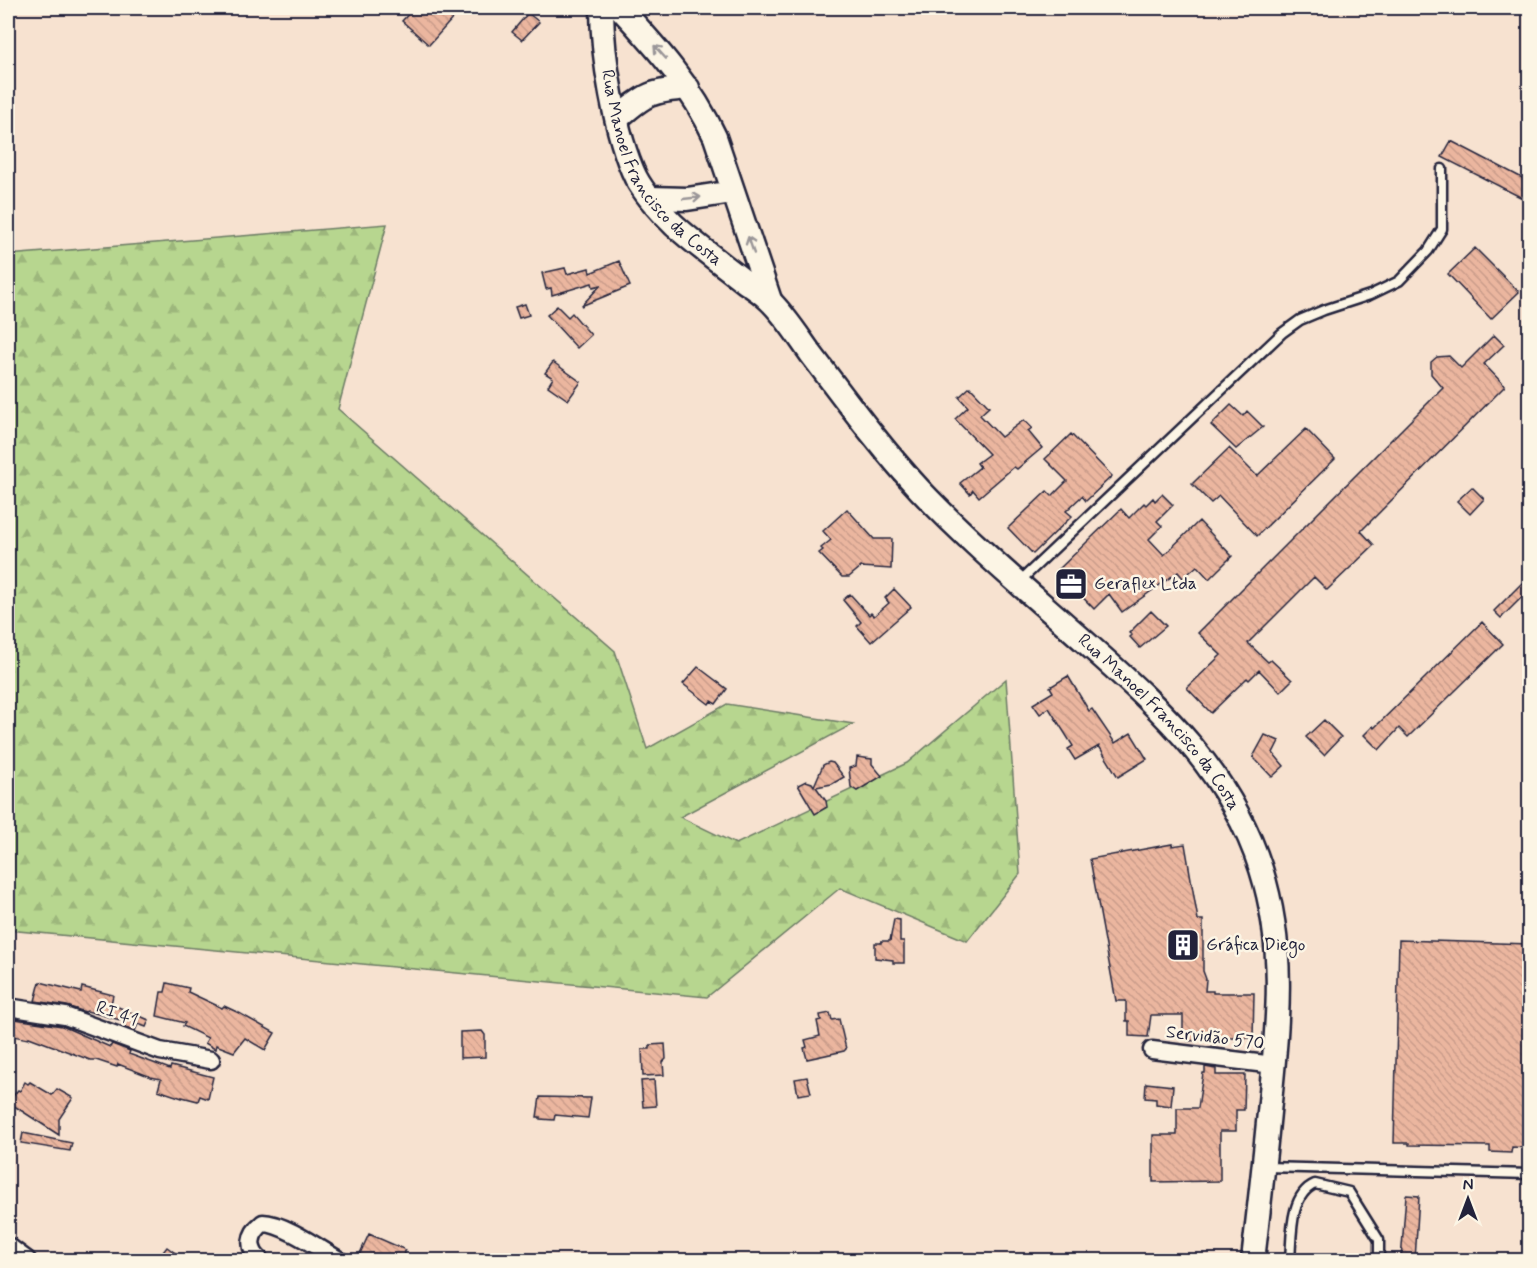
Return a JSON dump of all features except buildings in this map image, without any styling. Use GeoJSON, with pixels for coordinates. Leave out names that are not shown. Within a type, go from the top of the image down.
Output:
{"type":"FeatureCollection","features":[{"type":"Feature","properties":{"kind":"main road","name":"Rua Manoel Francisco da Costa"},"geometry":{"type":"LineString","coordinates":[[602,8],[605,58],[617,119],[635,176],[650,198],[673,223],[704,250],[770,300],[901,468],[939,509],[1160,710],[1218,778],[1247,832],[1261,869],[1277,937],[1279,999],[1253,1260]]}},
{"type":"Feature","properties":{"kind":"main road","name":"Rua Manoel Francisco da Costa"},"geometry":{"type":"LineString","coordinates":[[620,8],[665,57],[688,88],[715,137],[770,300]]}},
{"type":"Feature","properties":{"kind":"main road"},"geometry":{"type":"LineString","coordinates":[[617,119],[646,95],[663,90],[688,88]]}},
{"type":"Feature","properties":{"kind":"main road"},"geometry":{"type":"LineString","coordinates":[[650,198],[687,199],[733,192]]}},
{"type":"Feature","properties":{"kind":"street","name":"RI 41"},"geometry":{"type":"LineString","coordinates":[[8,1007],[65,1016],[160,1051],[211,1060]]}},
{"type":"Feature","properties":{"kind":"street","name":"Servidão 570"},"geometry":{"type":"LineString","coordinates":[[1152,1050],[1274,1065]]}},
{"type":"Feature","properties":{"kind":"street"},"geometry":{"type":"LineString","coordinates":[[260,1260],[253,1254],[253,1233],[263,1223],[271,1223],[339,1260]]}},
{"type":"Feature","properties":{"kind":"street"},"geometry":{"type":"LineString","coordinates":[[8,1246],[27,1260]]}},
{"type":"Feature","properties":{"kind":"lane"},"geometry":{"type":"LineString","coordinates":[[1019,582],[1282,333],[1300,320],[1370,295],[1400,281],[1428,251],[1442,229],[1442,169]]}},
{"type":"Feature","properties":{"kind":"lane"},"geometry":{"type":"LineString","coordinates":[[1264,1167],[1530,1174]]}},
{"type":"Feature","properties":{"kind":"lane"},"geometry":{"type":"LineString","coordinates":[[1323,1185],[1324,1168]]}},
{"type":"Feature","properties":{"kind":"lane"},"geometry":{"type":"LineString","coordinates":[[1290,1260],[1295,1209],[1302,1195],[1311,1186],[1323,1185],[1349,1192],[1379,1240],[1379,1260]]}},
{"type":"Feature","properties":{"kind":"green space"},"geometry":{"type":"Polygon","coordinates":[[[387,224],[338,409],[615,651],[647,749],[727,704],[853,724],[680,817],[736,844],[907,763],[1006,679],[1020,874],[967,941],[840,888],[707,997],[8,930],[8,255],[387,224]]]}},
{"type":"Feature","properties":{"kind":"place","name":"Geraflex Ltda"},"geometry":{"type":"Point","coordinates":[1071,584]}},
{"type":"Feature","properties":{"kind":"place","name":"Gráfica Diego"},"geometry":{"type":"Point","coordinates":[1183,945]}}]}
